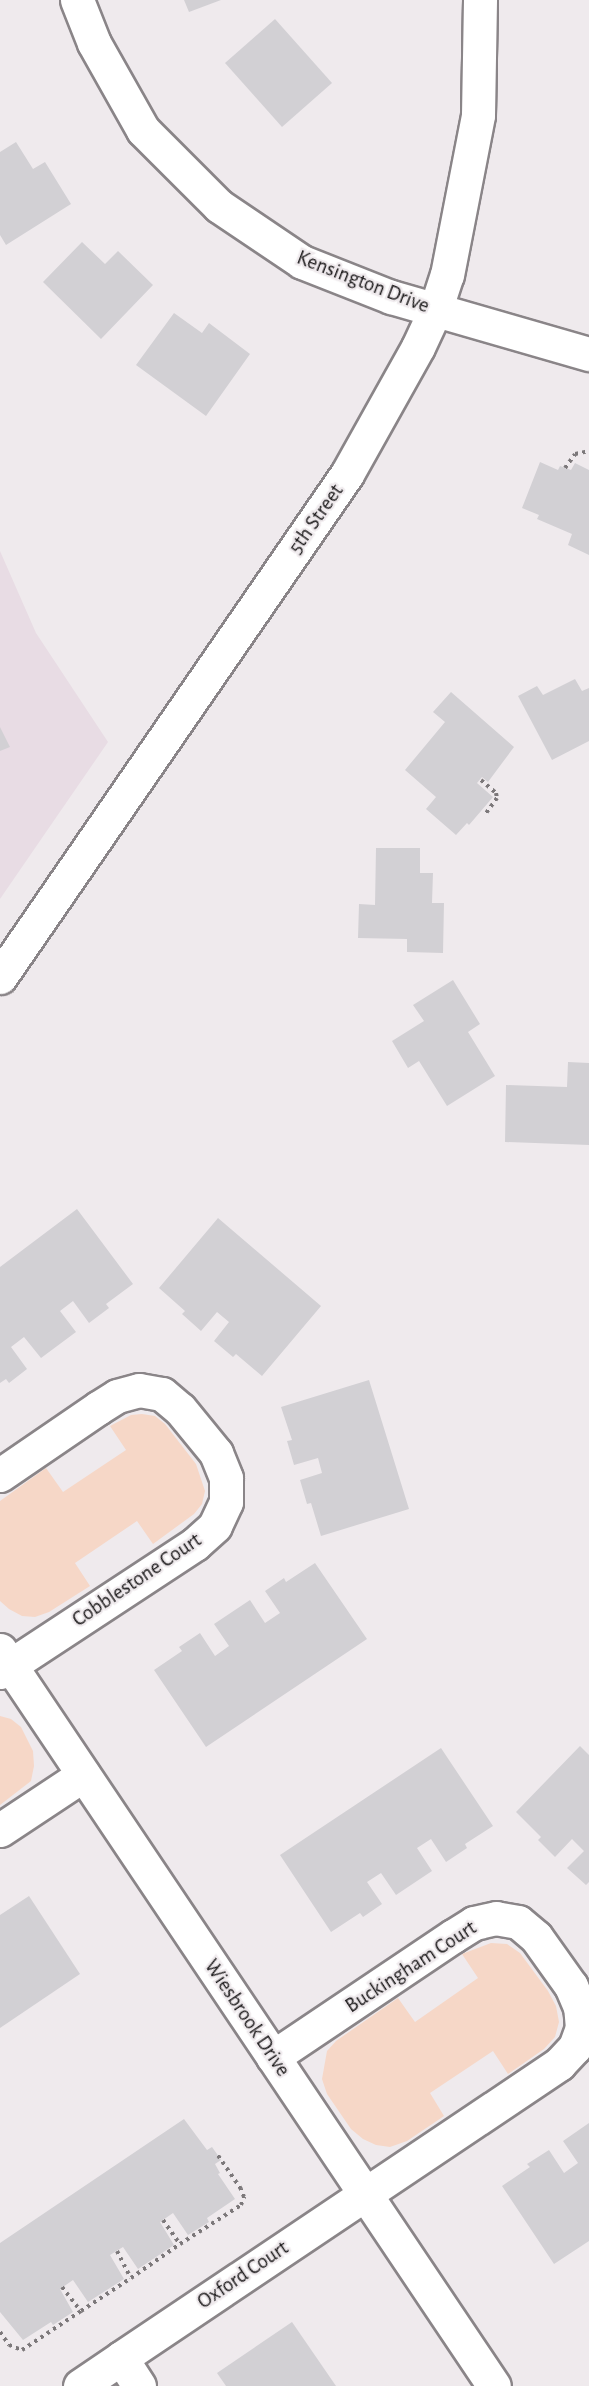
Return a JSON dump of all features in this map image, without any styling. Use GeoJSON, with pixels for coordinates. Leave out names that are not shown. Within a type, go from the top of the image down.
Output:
{"type":"FeatureCollection","features":[{"type":"Feature","properties":{"kind":"street","name":"Kensington Drive"},"geometry":{"type":"LineString","coordinates":[[77,0],[94,43],[143,130],[219,206],[302,262],[391,297],[589,354]]}},
{"type":"Feature","properties":{"kind":"street","name":"5th Street"},"geometry":{"type":"LineString","coordinates":[[0,977],[347,474],[435,311],[447,275],[478,115],[480,0]]}},
{"type":"Feature","properties":{"kind":"street","name":"Cobblestone Court"},"geometry":{"type":"LineString","coordinates":[[0,1475],[117,1396],[139,1390],[162,1394],[180,1409],[216,1453],[226,1478],[226,1502],[215,1526],[195,1544],[3,1662]]}},
{"type":"Feature","properties":{"kind":"street","name":"Wiesbrook Drive"},"geometry":{"type":"LineString","coordinates":[[3,1662],[83,1775],[494,2386]]}},
{"type":"Feature","properties":{"kind":"street"},"geometry":{"type":"LineString","coordinates":[[0,1830],[83,1775]]}},
{"type":"Feature","properties":{"kind":"street","name":"Buckingham Court"},"geometry":{"type":"LineString","coordinates":[[273,2057],[474,1923],[496,1918],[518,1922],[536,1937],[555,1961],[571,1986],[580,2007],[582,2028],[575,2048],[559,2064],[365,2193]]}},
{"type":"Feature","properties":{"kind":"street","name":"Oxford Court"},"geometry":{"type":"LineString","coordinates":[[80,2386],[365,2193]]}},
{"type":"Feature","properties":{"kind":"street"},"geometry":{"type":"LineString","coordinates":[[121,2358],[139,2386]]}},
{"type":"Feature","properties":{"kind":"path"},"geometry":{"type":"LineString","coordinates":[[565,468],[575,454],[589,451]]}},
{"type":"Feature","properties":{"kind":"path"},"geometry":{"type":"LineString","coordinates":[[481,780],[496,793],[497,798],[486,813]]}},
{"type":"Feature","properties":{"kind":"path"},"geometry":{"type":"LineString","coordinates":[[0,2332],[9,2345],[16,2350],[22,2350],[234,2210],[244,2197],[217,2154]]}},
{"type":"Feature","properties":{"kind":"path"},"geometry":{"type":"LineString","coordinates":[[165,2219],[180,2244]]}},
{"type":"Feature","properties":{"kind":"path"},"geometry":{"type":"LineString","coordinates":[[114,2252],[131,2278]]}},
{"type":"Feature","properties":{"kind":"path"},"geometry":{"type":"LineString","coordinates":[[65,2287],[81,2312]]}},
{"type":"Feature","properties":{"kind":"shaded area"},"geometry":{"type":"Polygon","coordinates":[[[0,551],[36,633],[108,742],[0,899],[0,551]]]}},
{"type":"Feature","properties":{"kind":"shaded area"},"geometry":{"type":"Polygon","coordinates":[[[131,1415],[155,1416],[165,1424],[196,1464],[205,1491],[202,1504],[194,1514],[153,1544],[137,1521],[75,1563],[90,1586],[49,1612],[35,1617],[22,1616],[9,1609],[0,1601],[0,1501],[46,1468],[63,1492],[126,1450],[110,1426],[131,1415]]]}},
{"type":"Feature","properties":{"kind":"shaded area"},"geometry":{"type":"Polygon","coordinates":[[[0,1716],[11,1719],[21,1727],[33,1751],[34,1766],[31,1781],[0,1805],[0,1716]]]}},
{"type":"Feature","properties":{"kind":"shaded area"},"geometry":{"type":"Polygon","coordinates":[[[491,1943],[507,1944],[520,1953],[548,1991],[556,2006],[559,2022],[555,2037],[544,2049],[508,2074],[493,2051],[430,2093],[444,2116],[407,2141],[390,2147],[376,2145],[363,2139],[351,2129],[327,2094],[322,2079],[327,2051],[336,2041],[398,1998],[415,2022],[478,1978],[462,1954],[491,1943]]]}},
{"type":"Feature","properties":{"kind":"building"},"geometry":{"type":"Polygon","coordinates":[[[184,0],[221,0],[189,12],[184,0]]]}},
{"type":"Feature","properties":{"kind":"building"},"geometry":{"type":"Polygon","coordinates":[[[275,19],[332,83],[282,127],[225,63],[275,19]]]}},
{"type":"Feature","properties":{"kind":"building"},"geometry":{"type":"Polygon","coordinates":[[[16,142],[33,169],[45,162],[71,204],[6,245],[0,235],[0,152],[16,142]]]}},
{"type":"Feature","properties":{"kind":"building"},"geometry":{"type":"Polygon","coordinates":[[[82,242],[105,264],[118,251],[153,285],[101,339],[43,282],[82,242]]]}},
{"type":"Feature","properties":{"kind":"building"},"geometry":{"type":"Polygon","coordinates":[[[174,313],[202,333],[209,323],[250,354],[206,416],[136,365],[174,313]]]}},
{"type":"Feature","properties":{"kind":"building"},"geometry":{"type":"Polygon","coordinates":[[[540,462],[558,470],[560,466],[571,470],[575,463],[589,470],[589,555],[568,545],[572,534],[537,519],[539,515],[522,508],[540,462]]]}},
{"type":"Feature","properties":{"kind":"building"},"geometry":{"type":"Polygon","coordinates":[[[575,679],[582,691],[589,688],[589,741],[552,760],[518,696],[537,686],[543,695],[575,679]]]}},
{"type":"Feature","properties":{"kind":"building"},"geometry":{"type":"Polygon","coordinates":[[[451,692],[514,747],[488,782],[482,777],[477,783],[493,797],[469,825],[467,823],[456,835],[426,809],[436,797],[405,770],[445,722],[433,712],[451,692]]]}},
{"type":"Feature","properties":{"kind":"building"},"geometry":{"type":"Polygon","coordinates":[[[0,727],[10,747],[0,751],[0,727]]]}},
{"type":"Feature","properties":{"kind":"building"},"geometry":{"type":"Polygon","coordinates":[[[376,848],[420,848],[420,873],[433,873],[432,903],[444,903],[443,953],[407,952],[407,939],[358,938],[359,904],[375,905],[376,848]]]}},
{"type":"Feature","properties":{"kind":"building"},"geometry":{"type":"Polygon","coordinates":[[[453,980],[480,1024],[468,1032],[495,1076],[447,1106],[419,1061],[408,1068],[392,1041],[424,1021],[413,1005],[453,980]]]}},
{"type":"Feature","properties":{"kind":"building"},"geometry":{"type":"Polygon","coordinates":[[[568,1062],[589,1063],[589,1145],[505,1142],[506,1085],[567,1087],[568,1062]]]}},
{"type":"Feature","properties":{"kind":"building"},"geometry":{"type":"Polygon","coordinates":[[[77,1209],[133,1284],[106,1304],[109,1308],[89,1323],[73,1301],[60,1311],[76,1332],[41,1358],[24,1337],[11,1347],[27,1369],[9,1383],[6,1379],[0,1383],[0,1267],[77,1209]]]}},
{"type":"Feature","properties":{"kind":"building"},"geometry":{"type":"Polygon","coordinates":[[[218,1218],[321,1306],[262,1376],[236,1354],[233,1357],[214,1341],[229,1322],[217,1312],[201,1331],[182,1314],[185,1311],[159,1288],[218,1218]]]}},
{"type":"Feature","properties":{"kind":"building"},"geometry":{"type":"Polygon","coordinates":[[[369,1380],[409,1509],[321,1536],[311,1503],[307,1504],[300,1480],[322,1473],[318,1458],[294,1465],[287,1441],[292,1440],[281,1407],[369,1380]]]}},
{"type":"Feature","properties":{"kind":"building"},"geometry":{"type":"Polygon","coordinates":[[[315,1563],[367,1639],[206,1747],[154,1670],[182,1651],[179,1647],[200,1633],[215,1656],[229,1646],[214,1624],[250,1600],[265,1623],[280,1613],[265,1591],[284,1578],[286,1582],[315,1563]]]}},
{"type":"Feature","properties":{"kind":"building"},"geometry":{"type":"Polygon","coordinates":[[[580,1746],[589,1755],[589,1882],[586,1885],[567,1868],[584,1851],[572,1839],[555,1857],[538,1840],[541,1837],[516,1812],[580,1746]]]}},
{"type":"Feature","properties":{"kind":"building"},"geometry":{"type":"Polygon","coordinates":[[[441,1748],[493,1826],[465,1844],[467,1848],[446,1862],[431,1839],[417,1848],[432,1871],[396,1895],[381,1873],[367,1882],[382,1904],[363,1917],[360,1913],[331,1932],[280,1855],[441,1748]]]}},
{"type":"Feature","properties":{"kind":"building"},"geometry":{"type":"Polygon","coordinates":[[[29,1896],[80,1974],[0,2028],[0,1915],[29,1896]]]}},
{"type":"Feature","properties":{"kind":"building"},"geometry":{"type":"Polygon","coordinates":[[[184,2119],[207,2150],[212,2147],[221,2160],[215,2164],[220,2173],[218,2174],[235,2199],[207,2218],[209,2222],[188,2235],[173,2213],[160,2222],[174,2245],[138,2269],[123,2247],[110,2255],[124,2279],[88,2302],[73,2280],[60,2289],[73,2312],[53,2325],[51,2322],[23,2340],[0,2312],[0,2243],[184,2119]]]}},
{"type":"Feature","properties":{"kind":"building"},"geometry":{"type":"Polygon","coordinates":[[[589,2123],[589,2241],[554,2264],[502,2186],[530,2167],[527,2164],[549,2150],[564,2173],[578,2163],[563,2141],[589,2123]]]}},
{"type":"Feature","properties":{"kind":"building"},"geometry":{"type":"Polygon","coordinates":[[[292,2322],[336,2386],[226,2386],[217,2373],[292,2322]]]}}]}
